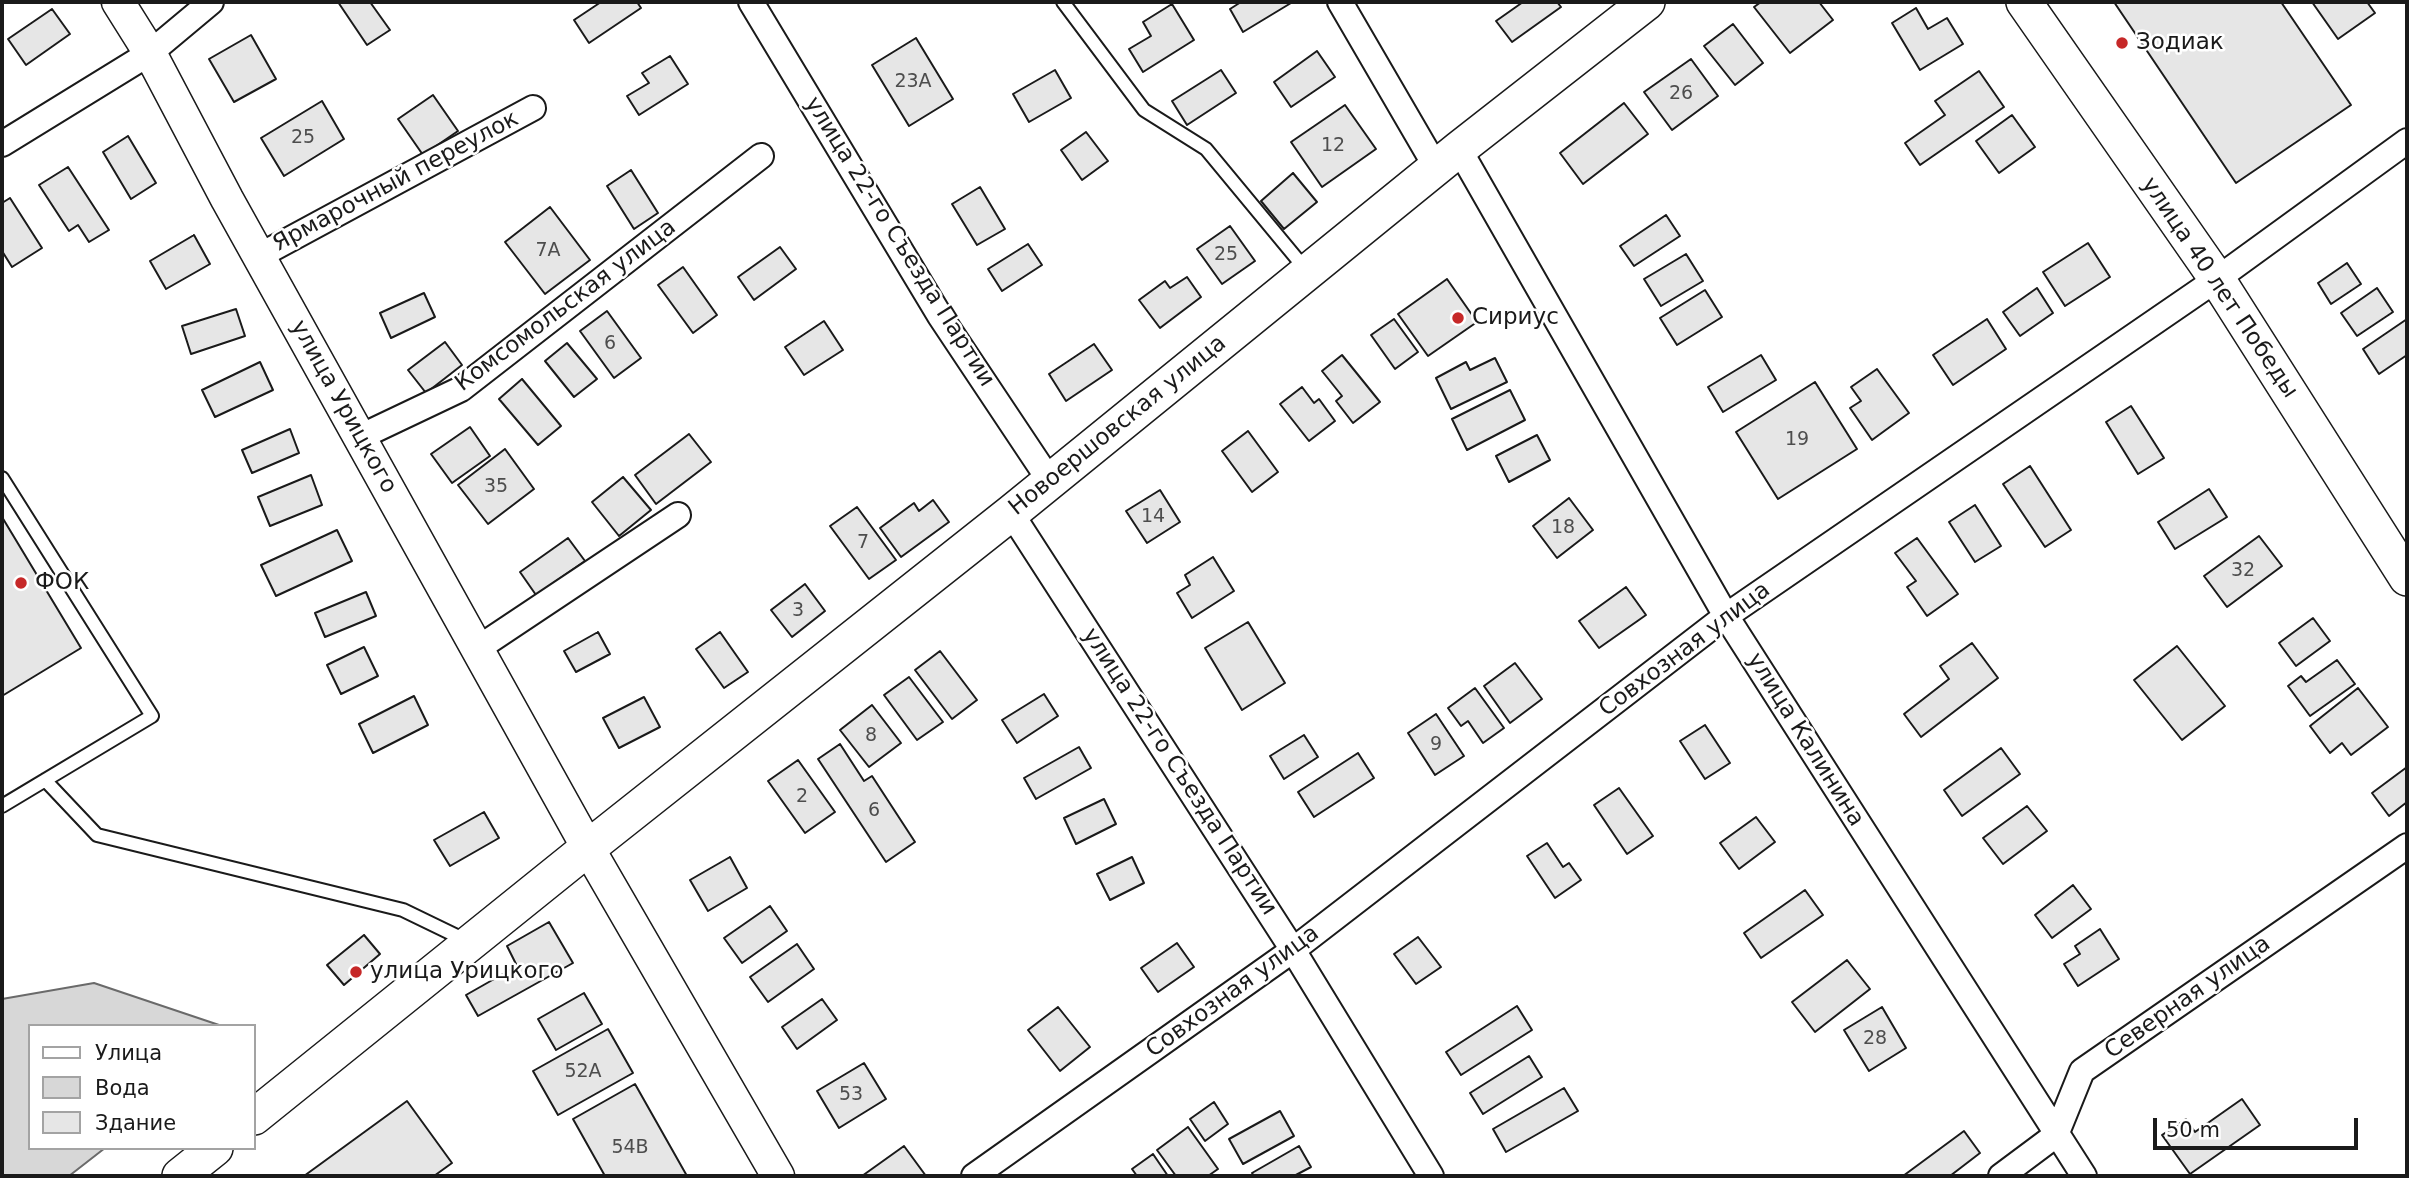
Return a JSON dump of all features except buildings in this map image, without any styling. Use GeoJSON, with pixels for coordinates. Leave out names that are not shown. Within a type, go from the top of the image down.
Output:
{"type":"FeatureCollection","features":[{"type":"Feature","properties":{"kind":"main road","name":"Новоершовская улица"},"geometry":{"type":"LineString","coordinates":[[256,1115],[1011,513],[1447,158],[1647,2]]}},
{"type":"Feature","properties":{"kind":"main road","name":"улица 40 лет Победы"},"geometry":{"type":"LineString","coordinates":[[2024,2],[2217,279],[2407,578]]}},
{"type":"Feature","properties":{"kind":"main road"},"geometry":{"type":"LineString","coordinates":[[180,1176],[212,1150]]}},
{"type":"Feature","properties":{"kind":"street","name":"улица Урицкого"},"geometry":{"type":"LineString","coordinates":[[118,2],[150,52],[259,256],[588,848],[778,1176]]}},
{"type":"Feature","properties":{"kind":"street"},"geometry":{"type":"LineString","coordinates":[[2,144],[150,52],[211,2]]}},
{"type":"Feature","properties":{"kind":"street","name":"улица 22-го Съезда Партии"},"geometry":{"type":"LineString","coordinates":[[751,2],[940,316],[1050,481]]}},
{"type":"Feature","properties":{"kind":"street","name":"улица Калинина"},"geometry":{"type":"LineString","coordinates":[[1340,2],[1447,158],[1726,617],[2084,1176]]}},
{"type":"Feature","properties":{"kind":"street","name":"Ярмарочный переулок"},"geometry":{"type":"LineString","coordinates":[[259,256],[533,108]]}},
{"type":"Feature","properties":{"kind":"street","name":"Совхозная улица"},"geometry":{"type":"LineString","coordinates":[[974,1176],[1293,950],[1726,617],[2217,279],[2407,141]]}},
{"type":"Feature","properties":{"kind":"street","name":"Комсомольская улица"},"geometry":{"type":"LineString","coordinates":[[360,437],[461,390],[761,156]]}},
{"type":"Feature","properties":{"kind":"street","name":"улица 22-го Съезда Партии"},"geometry":{"type":"LineString","coordinates":[[1011,513],[1293,950],[1431,1176]]}},
{"type":"Feature","properties":{"kind":"street"},"geometry":{"type":"LineString","coordinates":[[477,649],[678,516]]}},
{"type":"Feature","properties":{"kind":"street","name":"Северная улица"},"geometry":{"type":"LineString","coordinates":[[2056,1135],[2082,1071],[2407,846]]}},
{"type":"Feature","properties":{"kind":"street"},"geometry":{"type":"LineString","coordinates":[[2001,1176],[2056,1135]]}},
{"type":"Feature","properties":{"kind":"lane"},"geometry":{"type":"LineString","coordinates":[[1063,2],[1144,110],[1206,149],[1308,272]]}},
{"type":"Feature","properties":{"kind":"lane"},"geometry":{"type":"LineString","coordinates":[[2,478],[152,716],[2,806]]}},
{"type":"Feature","properties":{"kind":"lane"},"geometry":{"type":"LineString","coordinates":[[45,780],[97,835],[402,910],[471,942]]}},
{"type":"Feature","properties":{"kind":"water"},"geometry":{"type":"Polygon","coordinates":[[[94,983],[216,1024],[28,1024],[28,1150],[102,1150],[69,1176],[2,1176],[2,999],[94,983]]]}},
{"type":"Feature","properties":{"kind":"place","name":"Зодиак"},"geometry":{"type":"Point","coordinates":[2122,43]}},
{"type":"Feature","properties":{"kind":"place","name":"Сириус"},"geometry":{"type":"Point","coordinates":[1458,318]}},
{"type":"Feature","properties":{"kind":"place","name":"ФОК"},"geometry":{"type":"Point","coordinates":[21,583]}},
{"type":"Feature","properties":{"kind":"place","name":"улица Урицкого"},"geometry":{"type":"Point","coordinates":[356,972]}}]}
